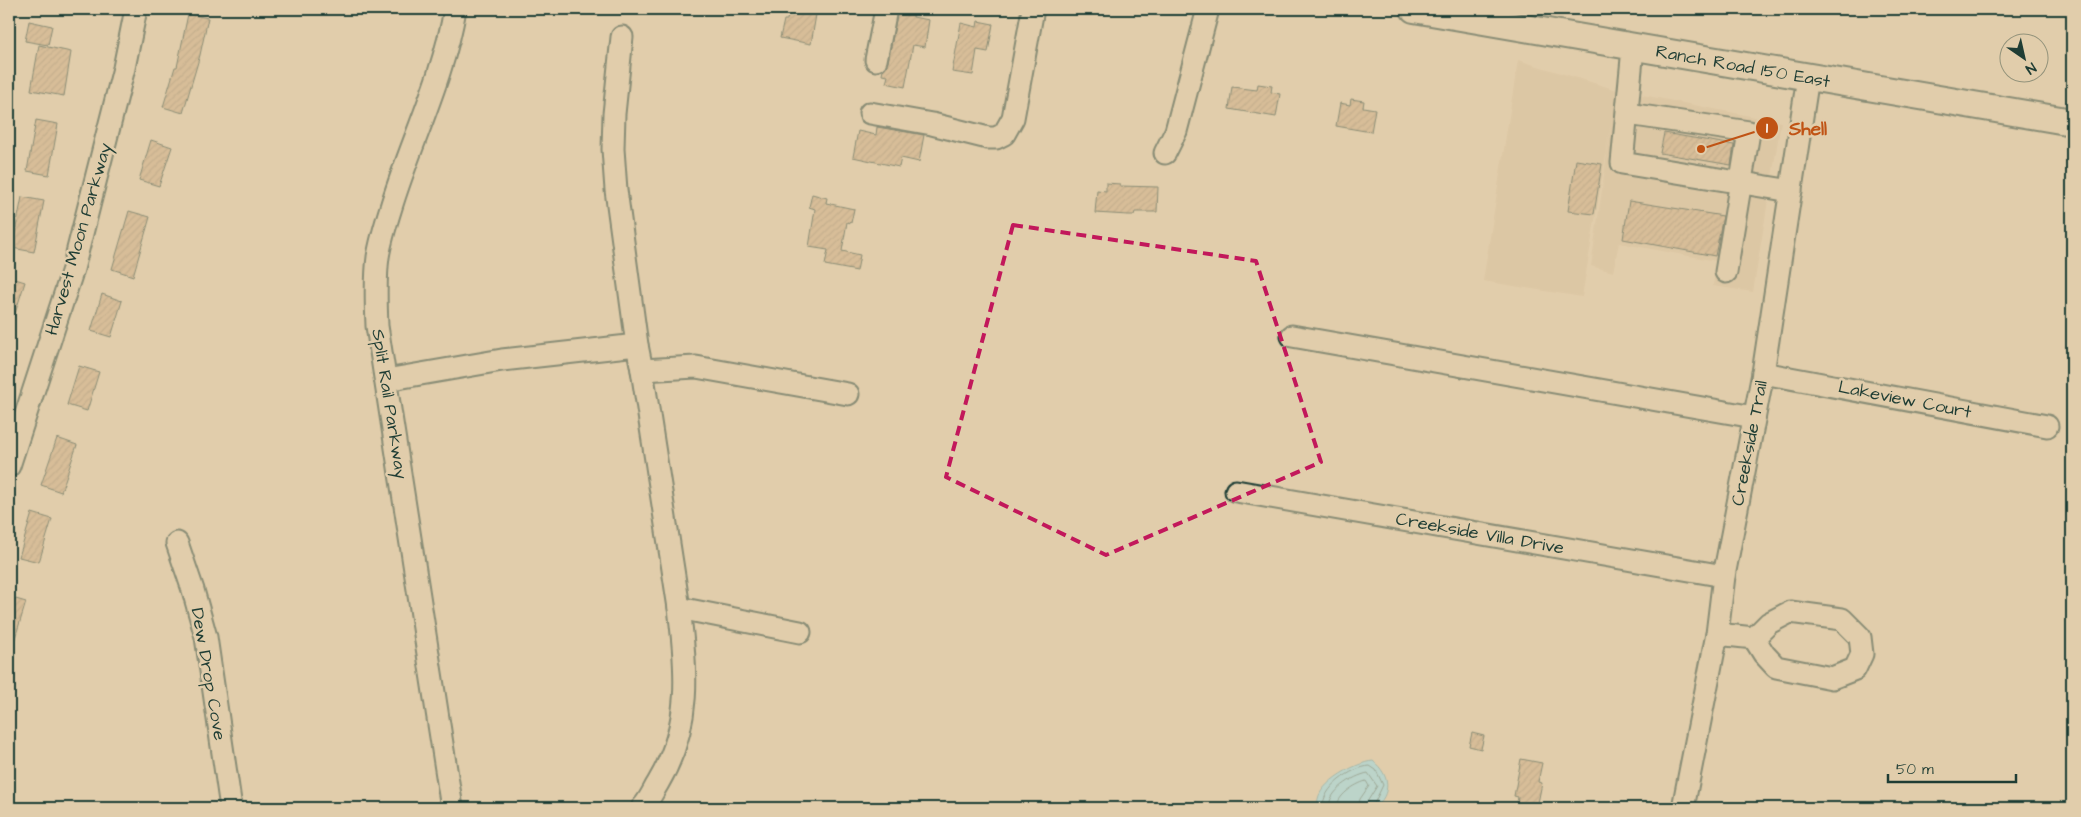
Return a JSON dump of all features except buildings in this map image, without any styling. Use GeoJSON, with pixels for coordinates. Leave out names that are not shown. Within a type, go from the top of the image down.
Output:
{"type":"FeatureCollection","features":[{"type":"Feature","properties":{"kind":"main road","name":"Ranch Road 150 East"},"geometry":{"type":"LineString","coordinates":[[1414,9],[2072,122]]}},
{"type":"Feature","properties":{"kind":"street","name":"Harvest Moon Parkway"},"geometry":{"type":"LineString","coordinates":[[9,466],[73,269],[124,68],[136,9]]}},
{"type":"Feature","properties":{"kind":"street","name":"Split Rail Parkway"},"geometry":{"type":"LineString","coordinates":[[452,808],[377,326],[378,257],[384,228],[406,159],[450,35],[454,9]]}},
{"type":"Feature","properties":{"kind":"street"},"geometry":{"type":"LineString","coordinates":[[876,60],[886,9]]}},
{"type":"Feature","properties":{"kind":"street"},"geometry":{"type":"LineString","coordinates":[[870,113],[932,124],[988,138],[996,138],[1004,134],[1013,118],[1033,9]]}},
{"type":"Feature","properties":{"kind":"street"},"geometry":{"type":"LineString","coordinates":[[1166,153],[1176,131],[1208,9]]}},
{"type":"Feature","properties":{"kind":"street"},"geometry":{"type":"LineString","coordinates":[[622,37],[614,114],[613,149],[616,190],[637,345],[684,646],[685,690],[680,733],[665,771],[642,808]]}},
{"type":"Feature","properties":{"kind":"street"},"geometry":{"type":"LineString","coordinates":[[1633,48],[1622,163],[1791,191]]}},
{"type":"Feature","properties":{"kind":"street","name":"Creekside Trail"},"geometry":{"type":"LineString","coordinates":[[1683,808],[1717,634],[1724,576],[1763,373],[1808,77]]}},
{"type":"Feature","properties":{"kind":"street"},"geometry":{"type":"LineString","coordinates":[[1628,114],[1749,132],[1726,272]]}},
{"type":"Feature","properties":{"kind":"street"},"geometry":{"type":"LineString","coordinates":[[1292,336],[1754,417]]}},
{"type":"Feature","properties":{"kind":"street"},"geometry":{"type":"LineString","coordinates":[[386,380],[502,360],[637,345]]}},
{"type":"Feature","properties":{"kind":"street"},"geometry":{"type":"LineString","coordinates":[[642,370],[696,367],[848,394]]}},
{"type":"Feature","properties":{"kind":"street","name":"Lakeview Court"},"geometry":{"type":"LineString","coordinates":[[1763,373],[2047,426]]}},
{"type":"Feature","properties":{"kind":"street","name":"Creekside Villa Drive"},"geometry":{"type":"LineString","coordinates":[[1236,491],[1724,576]]}},
{"type":"Feature","properties":{"kind":"street","name":"Dew Drop Cove"},"geometry":{"type":"LineString","coordinates":[[177,543],[193,590],[206,638],[231,808]]}},
{"type":"Feature","properties":{"kind":"street"},"geometry":{"type":"LineString","coordinates":[[679,608],[800,632]]}},
{"type":"Feature","properties":{"kind":"street"},"geometry":{"type":"LineString","coordinates":[[1790,612],[1842,619],[1860,637],[1862,654],[1855,669],[1832,678],[1776,667],[1764,654],[1754,638],[1769,623],[1790,612]]}},
{"type":"Feature","properties":{"kind":"street"},"geometry":{"type":"LineString","coordinates":[[1717,634],[1754,638]]}},
{"type":"Feature","properties":{"kind":"highlighted area"},"geometry":{"type":"Polygon","coordinates":[[[1013,225],[1256,261],[1321,462],[1106,555],[946,477],[1013,225]]]}},
{"type":"Feature","properties":{"kind":"shaded area"},"geometry":{"type":"Polygon","coordinates":[[[1518,60],[1617,90],[1781,122],[1753,292],[1713,286],[1716,261],[1619,243],[1613,272],[1591,266],[1611,126],[1582,297],[1483,281],[1518,60]]]}},
{"type":"Feature","properties":{"kind":"water"},"geometry":{"type":"Polygon","coordinates":[[[1373,761],[1383,772],[1387,784],[1384,796],[1375,808],[1319,808],[1318,800],[1327,784],[1356,766],[1373,761]]]}},
{"type":"Feature","properties":{"kind":"place","name":"Shell"},"geometry":{"type":"Point","coordinates":[1701,149]}}]}
